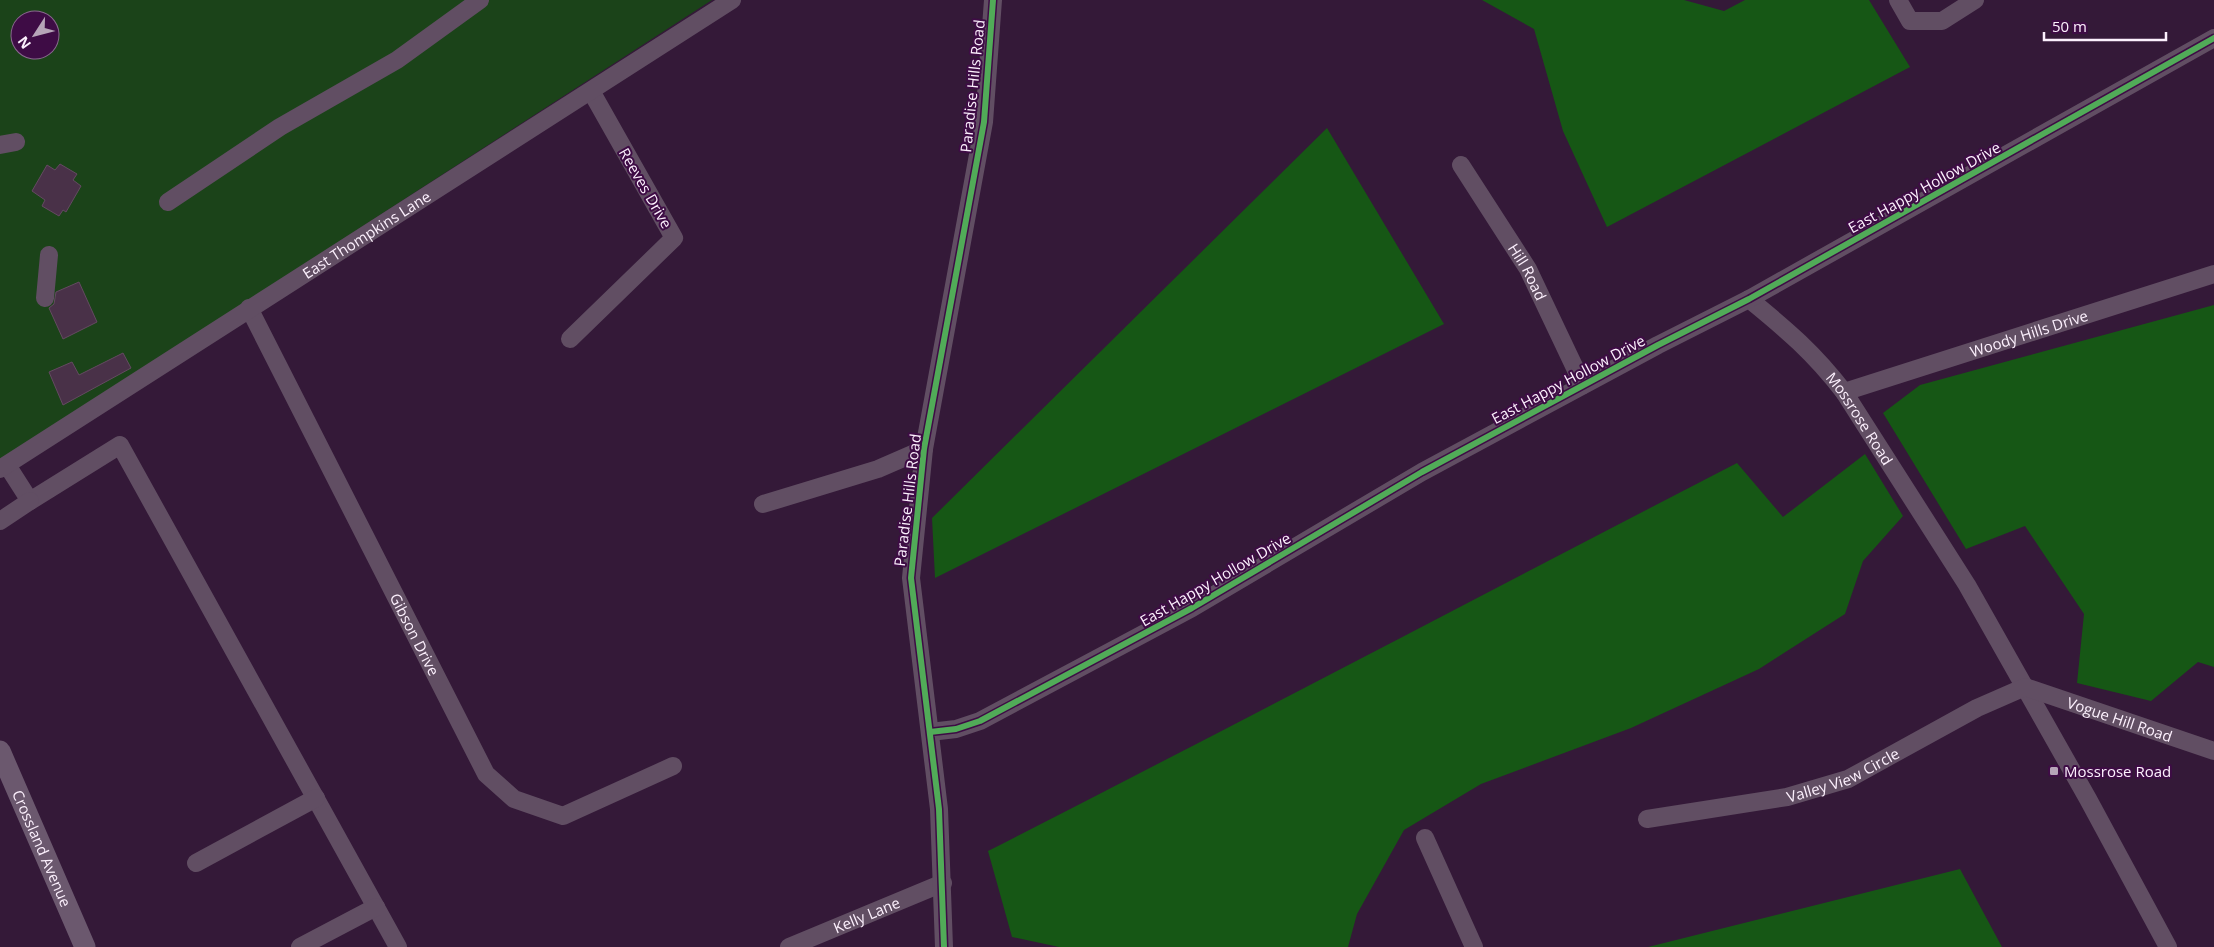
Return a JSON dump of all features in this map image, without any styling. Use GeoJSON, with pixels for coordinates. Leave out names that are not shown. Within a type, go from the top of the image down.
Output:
{"type":"FeatureCollection","features":[{"type":"Feature","properties":{"kind":"main road","name":"Crossland Avenue"},"geometry":{"type":"LineString","coordinates":[[0,751],[85,947]]}},
{"type":"Feature","properties":{"kind":"street"},"geometry":{"type":"LineString","coordinates":[[168,202],[280,127],[397,60],[480,0]]}},
{"type":"Feature","properties":{"kind":"street","name":"East Thompkins Lane"},"geometry":{"type":"LineString","coordinates":[[3,467],[732,0]]}},
{"type":"Feature","properties":{"kind":"street","name":"Paradise Hills Road"},"geometry":{"type":"LineString","coordinates":[[944,947],[939,810],[910,578],[924,449],[984,122],[993,0]]}},
{"type":"Feature","properties":{"kind":"street"},"geometry":{"type":"LineString","coordinates":[[1898,0],[1910,21],[1942,21],[1975,0]]}},
{"type":"Feature","properties":{"kind":"street","name":"East Happy Hollow Drive"},"geometry":{"type":"LineString","coordinates":[[930,732],[956,729],[980,721],[1192,608],[1422,472],[1583,385],[1749,300],[2214,38]]}},
{"type":"Feature","properties":{"kind":"street","name":"Reeves Drive"},"geometry":{"type":"LineString","coordinates":[[570,339],[674,238],[591,91]]}},
{"type":"Feature","properties":{"kind":"street","name":"Hill Road"},"geometry":{"type":"LineString","coordinates":[[1461,165],[1528,269],[1583,385]]}},
{"type":"Feature","properties":{"kind":"street"},"geometry":{"type":"LineString","coordinates":[[45,298],[48,255]]}},
{"type":"Feature","properties":{"kind":"street","name":"Woody Hills Drive"},"geometry":{"type":"LineString","coordinates":[[1844,392],[2214,274]]}},
{"type":"Feature","properties":{"kind":"street","name":"Mossrose Road"},"geometry":{"type":"LineString","coordinates":[[1749,300],[1793,334],[1844,392],[1967,586],[2025,687],[2168,947]]}},
{"type":"Feature","properties":{"kind":"street","name":"Gibson Drive"},"geometry":{"type":"LineString","coordinates":[[249,308],[486,774],[514,799],[563,816],[673,766]]}},
{"type":"Feature","properties":{"kind":"street"},"geometry":{"type":"LineString","coordinates":[[0,521],[120,445],[398,947]]}},
{"type":"Feature","properties":{"kind":"street"},"geometry":{"type":"LineString","coordinates":[[763,504],[878,469],[924,449]]}},
{"type":"Feature","properties":{"kind":"street"},"geometry":{"type":"LineString","coordinates":[[3,467],[30,501]]}},
{"type":"Feature","properties":{"kind":"street","name":"Vogue Hill Road"},"geometry":{"type":"LineString","coordinates":[[2025,687],[2214,751]]}},
{"type":"Feature","properties":{"kind":"street","name":"Valley View Circle"},"geometry":{"type":"LineString","coordinates":[[1647,819],[1787,797],[1848,779],[1977,708],[2025,687]]}},
{"type":"Feature","properties":{"kind":"street"},"geometry":{"type":"LineString","coordinates":[[196,863],[316,798]]}},
{"type":"Feature","properties":{"kind":"street"},"geometry":{"type":"LineString","coordinates":[[1425,838],[1474,947]]}},
{"type":"Feature","properties":{"kind":"street","name":"Kelly Lane"},"geometry":{"type":"LineString","coordinates":[[789,947],[943,883]]}},
{"type":"Feature","properties":{"kind":"street"},"geometry":{"type":"LineString","coordinates":[[300,947],[376,906]]}},
{"type":"Feature","properties":{"kind":"green space"},"geometry":{"type":"Polygon","coordinates":[[[0,0],[712,0],[0,461],[0,0]]]}},
{"type":"Feature","properties":{"kind":"green space"},"geometry":{"type":"Polygon","coordinates":[[[1482,0],[1684,0],[1724,11],[1745,0],[1869,0],[1910,67],[1607,227],[1563,131],[1534,29],[1482,0]]]}},
{"type":"Feature","properties":{"kind":"green space"},"geometry":{"type":"Polygon","coordinates":[[[1327,128],[1444,324],[935,578],[932,518],[1327,128]]]}},
{"type":"Feature","properties":{"kind":"green space"},"geometry":{"type":"Polygon","coordinates":[[[2214,305],[2214,667],[2198,662],[2151,701],[2077,683],[2084,614],[2025,526],[1966,549],[1883,413],[1920,385],[2214,305]]]}},
{"type":"Feature","properties":{"kind":"green space"},"geometry":{"type":"Polygon","coordinates":[[[1865,454],[1903,516],[1863,561],[1845,614],[1759,669],[1631,728],[1481,784],[1404,830],[1357,914],[1348,947],[1059,947],[1012,937],[988,851],[1737,463],[1783,517],[1865,454]]]}},
{"type":"Feature","properties":{"kind":"green space"},"geometry":{"type":"Polygon","coordinates":[[[1960,869],[2002,947],[1648,947],[1960,869]]]}},
{"type":"Feature","properties":{"kind":"building"},"geometry":{"type":"Polygon","coordinates":[[[60,164],[77,174],[73,180],[81,186],[66,212],[63,210],[59,216],[42,206],[45,200],[32,191],[47,165],[55,170],[60,164]]]}},
{"type":"Feature","properties":{"kind":"building"},"geometry":{"type":"Polygon","coordinates":[[[79,282],[97,322],[63,339],[49,308],[54,304],[56,292],[79,282]]]}},
{"type":"Feature","properties":{"kind":"building"},"geometry":{"type":"Polygon","coordinates":[[[123,353],[131,368],[63,405],[49,372],[72,362],[79,375],[123,353]]]}},
{"type":"Feature","properties":{"kind":"cycle path"},"geometry":{"type":"LineString","coordinates":[[944,947],[939,809],[911,578],[924,449],[984,122],[993,0]]}},
{"type":"Feature","properties":{"kind":"cycle path"},"geometry":{"type":"LineString","coordinates":[[930,732],[956,729],[980,721],[1192,608],[1422,472],[1658,345],[1749,299],[2214,38]]}},
{"type":"Feature","properties":{"kind":"place","name":"Mossrose Road"},"geometry":{"type":"Point","coordinates":[2054,771]}}]}
